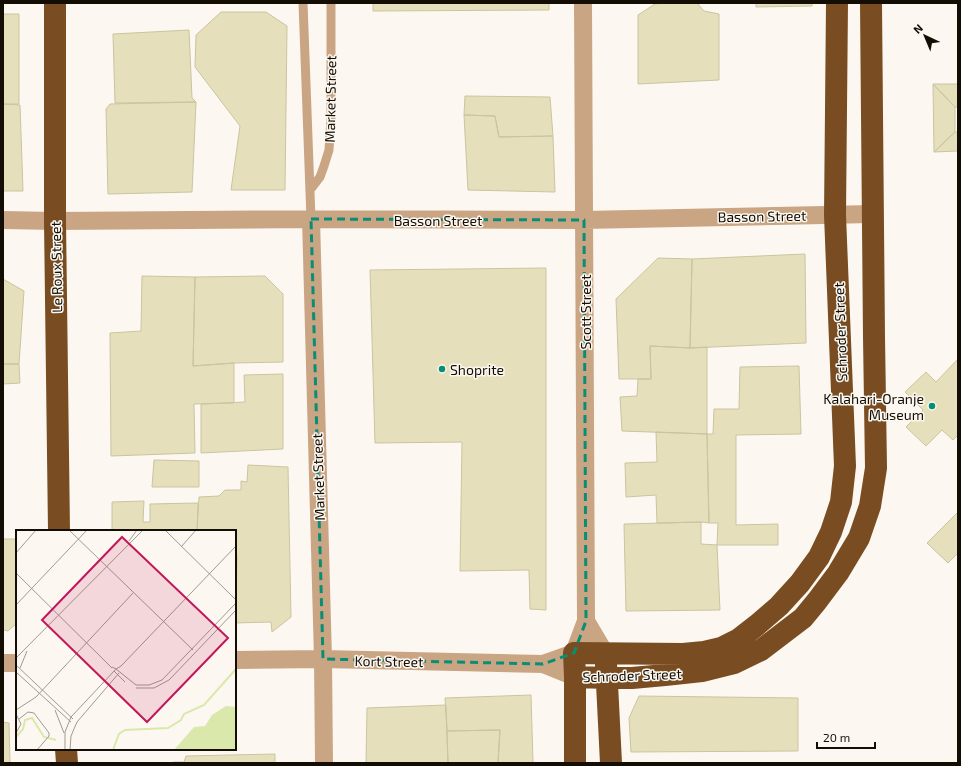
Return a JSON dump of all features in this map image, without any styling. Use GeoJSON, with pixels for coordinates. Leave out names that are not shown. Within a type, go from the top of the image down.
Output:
{"type":"FeatureCollection","features":[{"type":"Feature","properties":{"kind":"highway","name":"Le Roux Street"},"geometry":{"type":"LineString","coordinates":[[55,3],[55,221],[59,530]]}},
{"type":"Feature","properties":{"kind":"highway","name":"Schroder Street"},"geometry":{"type":"LineString","coordinates":[[574,654],[683,654],[704,652],[721,648],[739,639],[779,606],[800,583],[819,557],[831,532],[841,502],[846,466],[835,215],[837,3]]}},
{"type":"Feature","properties":{"kind":"highway","name":"Schroder Street"},"geometry":{"type":"LineString","coordinates":[[576,677],[632,678],[702,671],[734,663],[761,650],[803,618],[838,573],[859,538],[870,506],[876,468],[871,3]]}},
{"type":"Feature","properties":{"kind":"highway"},"geometry":{"type":"LineString","coordinates":[[605,653],[611,763]]}},
{"type":"Feature","properties":{"kind":"highway","name":"Scott Street"},"geometry":{"type":"LineString","coordinates":[[574,654],[576,677],[575,763]]}},
{"type":"Feature","properties":{"kind":"highway"},"geometry":{"type":"LineString","coordinates":[[66,750],[67,763]]}},
{"type":"Feature","properties":{"kind":"street","name":"Scott Street"},"geometry":{"type":"LineString","coordinates":[[574,654],[586,621],[583,3]]}},
{"type":"Feature","properties":{"kind":"street","name":"Basson Street"},"geometry":{"type":"LineString","coordinates":[[3,220],[584,220],[873,214]]}},
{"type":"Feature","properties":{"kind":"street","name":"Market Street"},"geometry":{"type":"LineString","coordinates":[[311,219],[323,659],[324,763]]}},
{"type":"Feature","properties":{"kind":"street"},"geometry":{"type":"LineString","coordinates":[[586,621],[605,653]]}},
{"type":"Feature","properties":{"kind":"street","name":"Schroder Street"},"geometry":{"type":"LineString","coordinates":[[544,664],[574,654]]}},
{"type":"Feature","properties":{"kind":"street","name":"Kort Street"},"geometry":{"type":"LineString","coordinates":[[236,660],[323,659],[544,664]]}},
{"type":"Feature","properties":{"kind":"street"},"geometry":{"type":"LineString","coordinates":[[3,663],[16,663]]}},
{"type":"Feature","properties":{"kind":"street","name":"Schroder Street"},"geometry":{"type":"LineString","coordinates":[[544,664],[576,677]]}},
{"type":"Feature","properties":{"kind":"lane","name":"Market Street"},"geometry":{"type":"LineString","coordinates":[[303,3],[311,219]]}},
{"type":"Feature","properties":{"kind":"lane","name":"Market Street"},"geometry":{"type":"LineString","coordinates":[[310,190],[320,177],[329,150],[331,119],[331,3]]}},
{"type":"Feature","properties":{"kind":"highlighted area"},"geometry":{"type":"Polygon","coordinates":[[[311,219],[584,220],[586,621],[574,653],[543,664],[323,659],[311,219]]]}},
{"type":"Feature","properties":{"kind":"building"},"geometry":{"type":"Polygon","coordinates":[[[373,3],[549,3],[549,10],[373,11],[373,3]]]}},
{"type":"Feature","properties":{"kind":"building"},"geometry":{"type":"Polygon","coordinates":[[[697,3],[704,11],[719,14],[719,80],[638,84],[638,15],[655,4],[697,3]]]}},
{"type":"Feature","properties":{"kind":"building"},"geometry":{"type":"Polygon","coordinates":[[[756,3],[812,3],[812,6],[756,7],[756,3]]]}},
{"type":"Feature","properties":{"kind":"building"},"geometry":{"type":"Polygon","coordinates":[[[221,12],[266,12],[287,26],[285,190],[231,190],[240,126],[195,67],[196,35],[221,12]]]}},
{"type":"Feature","properties":{"kind":"building"},"geometry":{"type":"Polygon","coordinates":[[[3,14],[19,14],[19,104],[3,104],[3,14]]]}},
{"type":"Feature","properties":{"kind":"building"},"geometry":{"type":"Polygon","coordinates":[[[189,30],[192,98],[196,102],[115,103],[113,34],[189,30]]]}},
{"type":"Feature","properties":{"kind":"building"},"geometry":{"type":"Polygon","coordinates":[[[933,84],[955,107],[955,132],[934,152],[933,84]]]}},
{"type":"Feature","properties":{"kind":"building"},"geometry":{"type":"Polygon","coordinates":[[[933,84],[958,84],[958,107],[955,107],[933,84]]]}},
{"type":"Feature","properties":{"kind":"building"},"geometry":{"type":"Polygon","coordinates":[[[465,96],[550,97],[553,136],[499,137],[495,116],[464,115],[465,96]]]}},
{"type":"Feature","properties":{"kind":"building"},"geometry":{"type":"Polygon","coordinates":[[[196,102],[192,192],[108,194],[106,109],[110,104],[196,102]]]}},
{"type":"Feature","properties":{"kind":"building"},"geometry":{"type":"Polygon","coordinates":[[[3,104],[20,105],[23,191],[3,191],[3,104]]]}},
{"type":"Feature","properties":{"kind":"building"},"geometry":{"type":"Polygon","coordinates":[[[464,115],[495,116],[499,137],[553,136],[555,192],[468,190],[464,115]]]}},
{"type":"Feature","properties":{"kind":"building"},"geometry":{"type":"Polygon","coordinates":[[[955,132],[958,132],[958,151],[934,152],[955,132]]]}},
{"type":"Feature","properties":{"kind":"building"},"geometry":{"type":"Polygon","coordinates":[[[805,254],[806,343],[690,348],[692,259],[805,254]]]}},
{"type":"Feature","properties":{"kind":"building"},"geometry":{"type":"Polygon","coordinates":[[[658,258],[692,259],[690,348],[650,346],[651,379],[619,379],[616,299],[658,258]]]}},
{"type":"Feature","properties":{"kind":"building"},"geometry":{"type":"Polygon","coordinates":[[[546,268],[546,610],[530,609],[529,570],[460,571],[462,442],[375,443],[370,270],[546,268]]]}},
{"type":"Feature","properties":{"kind":"building"},"geometry":{"type":"Polygon","coordinates":[[[142,276],[195,277],[193,366],[234,363],[234,403],[194,404],[195,453],[111,456],[110,333],[141,331],[142,276]]]}},
{"type":"Feature","properties":{"kind":"building"},"geometry":{"type":"Polygon","coordinates":[[[265,276],[283,294],[283,362],[193,366],[195,277],[265,276]]]}},
{"type":"Feature","properties":{"kind":"building"},"geometry":{"type":"Polygon","coordinates":[[[3,279],[24,291],[19,364],[3,364],[3,279]]]}},
{"type":"Feature","properties":{"kind":"building"},"geometry":{"type":"Polygon","coordinates":[[[650,346],[690,348],[707,347],[707,434],[622,431],[620,397],[637,396],[638,379],[651,379],[650,346]]]}},
{"type":"Feature","properties":{"kind":"building"},"geometry":{"type":"Polygon","coordinates":[[[958,359],[958,435],[953,440],[942,430],[926,446],[906,427],[923,410],[905,392],[926,372],[936,382],[958,359]]]}},
{"type":"Feature","properties":{"kind":"building"},"geometry":{"type":"Polygon","coordinates":[[[3,364],[19,364],[20,383],[3,384],[3,364]]]}},
{"type":"Feature","properties":{"kind":"building"},"geometry":{"type":"Polygon","coordinates":[[[799,366],[801,434],[736,435],[736,525],[778,524],[778,545],[717,545],[718,523],[709,523],[707,434],[713,434],[714,409],[739,409],[740,367],[799,366]]]}},
{"type":"Feature","properties":{"kind":"building"},"geometry":{"type":"Polygon","coordinates":[[[283,374],[283,449],[201,453],[201,404],[245,402],[244,375],[283,374]]]}},
{"type":"Feature","properties":{"kind":"building"},"geometry":{"type":"Polygon","coordinates":[[[656,432],[707,434],[709,523],[657,523],[656,495],[626,497],[625,463],[657,462],[656,432]]]}},
{"type":"Feature","properties":{"kind":"building"},"geometry":{"type":"Polygon","coordinates":[[[154,460],[199,461],[199,487],[152,487],[154,460]]]}},
{"type":"Feature","properties":{"kind":"building"},"geometry":{"type":"Polygon","coordinates":[[[248,465],[288,467],[291,617],[272,632],[271,622],[236,623],[236,530],[197,530],[199,497],[219,496],[225,490],[241,490],[241,481],[247,482],[248,465]]]}},
{"type":"Feature","properties":{"kind":"building"},"geometry":{"type":"Polygon","coordinates":[[[144,501],[143,522],[150,522],[150,504],[198,503],[197,530],[112,530],[112,502],[144,501]]]}},
{"type":"Feature","properties":{"kind":"building"},"geometry":{"type":"Polygon","coordinates":[[[958,512],[958,553],[948,563],[927,543],[958,512]]]}},
{"type":"Feature","properties":{"kind":"building"},"geometry":{"type":"Polygon","coordinates":[[[701,522],[701,544],[717,545],[720,610],[626,611],[624,524],[701,522]]]}},
{"type":"Feature","properties":{"kind":"building"},"geometry":{"type":"Polygon","coordinates":[[[3,539],[16,539],[16,624],[8,631],[3,630],[3,539]]]}},
{"type":"Feature","properties":{"kind":"building"},"geometry":{"type":"Polygon","coordinates":[[[531,695],[533,763],[498,763],[500,730],[447,731],[445,698],[531,695]]]}},
{"type":"Feature","properties":{"kind":"building"},"geometry":{"type":"Polygon","coordinates":[[[639,696],[798,698],[798,751],[631,752],[629,718],[639,696]]]}},
{"type":"Feature","properties":{"kind":"building"},"geometry":{"type":"Polygon","coordinates":[[[446,705],[448,763],[366,763],[367,708],[446,705]]]}},
{"type":"Feature","properties":{"kind":"building"},"geometry":{"type":"Polygon","coordinates":[[[3,722],[9,723],[10,763],[3,763],[3,722]]]}},
{"type":"Feature","properties":{"kind":"building"},"geometry":{"type":"Polygon","coordinates":[[[500,730],[498,763],[448,763],[447,731],[500,730]]]}},
{"type":"Feature","properties":{"kind":"building"},"geometry":{"type":"Polygon","coordinates":[[[275,754],[275,763],[173,763],[184,762],[186,756],[275,754]]]}},
{"type":"Feature","properties":{"kind":"place","name":"Shoprite"},"geometry":{"type":"Point","coordinates":[442,369]}},
{"type":"Feature","properties":{"kind":"place","name":"Kalahari-Oranje Museum"},"geometry":{"type":"Point","coordinates":[932,406]}}]}
